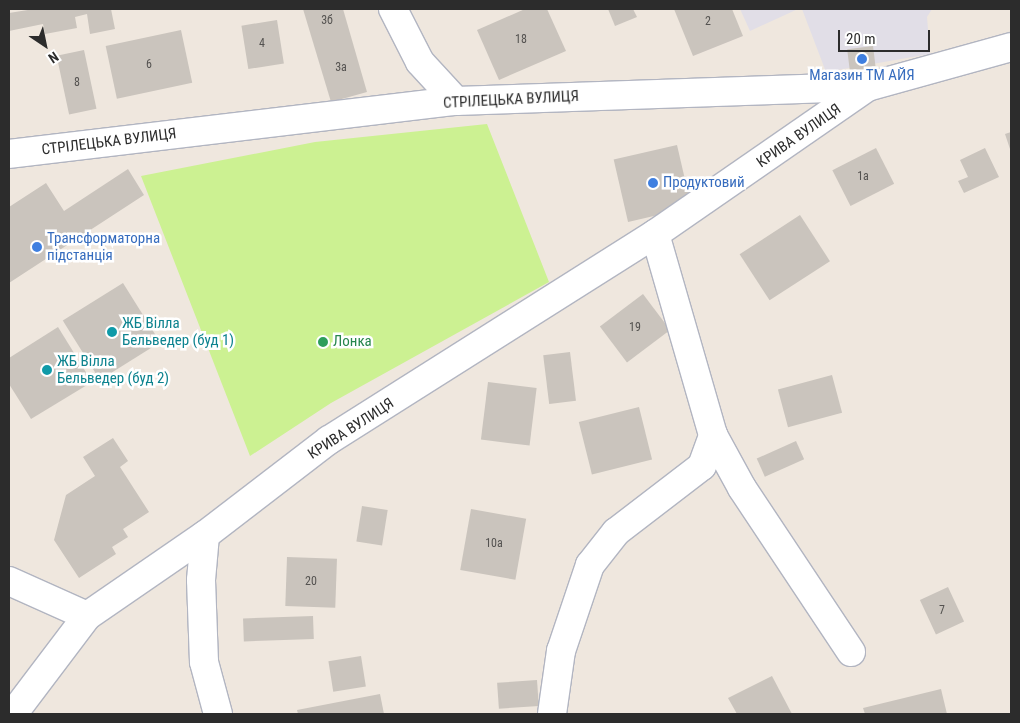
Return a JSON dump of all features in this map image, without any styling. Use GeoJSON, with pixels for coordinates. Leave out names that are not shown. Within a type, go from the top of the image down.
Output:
{"type":"FeatureCollection","features":[{"type":"Feature","properties":{"kind":"street"},"geometry":{"type":"LineString","coordinates":[[393,9],[420,62],[456,101]]}},
{"type":"Feature","properties":{"kind":"street","name":"СТРІЛЕЦЬКА ВУЛИЦЯ"},"geometry":{"type":"LineString","coordinates":[[9,154],[456,101],[867,87],[1011,47]]}},
{"type":"Feature","properties":{"kind":"street","name":"КРИВА ВУЛИЦЯ"},"geometry":{"type":"LineString","coordinates":[[13,714],[41,673],[87,616],[205,535],[330,440],[655,234],[867,87]]}},
{"type":"Feature","properties":{"kind":"street"},"geometry":{"type":"LineString","coordinates":[[655,234],[713,435],[742,488],[851,652]]}},
{"type":"Feature","properties":{"kind":"street"},"geometry":{"type":"LineString","coordinates":[[552,714],[565,634],[590,565],[616,532],[702,466],[713,435]]}},
{"type":"Feature","properties":{"kind":"street"},"geometry":{"type":"LineString","coordinates":[[205,535],[200,580],[204,662],[218,714]]}},
{"type":"Feature","properties":{"kind":"street"},"geometry":{"type":"LineString","coordinates":[[9,582],[87,616]]}},
{"type":"Feature","properties":{"kind":"street"},"geometry":{"type":"LineString","coordinates":[[39,714],[41,673]]}},
{"type":"Feature","properties":{"kind":"shaded area"},"geometry":{"type":"Polygon","coordinates":[[[740,9],[798,9],[750,31],[740,9]]]}},
{"type":"Feature","properties":{"kind":"shaded area"},"geometry":{"type":"Polygon","coordinates":[[[802,9],[932,9],[927,17],[930,54],[826,72],[802,9]]]}},
{"type":"Feature","properties":{"kind":"green space","name":"Лонка"},"geometry":{"type":"Polygon","coordinates":[[[487,124],[549,282],[331,403],[250,456],[141,176],[315,142],[487,124]]]}},
{"type":"Feature","properties":{"kind":"building"},"geometry":{"type":"Polygon","coordinates":[[[34,9],[111,9],[115,29],[90,34],[87,14],[75,17],[77,28],[45,34],[43,24],[9,31],[9,13],[34,9]]]}},
{"type":"Feature","properties":{"kind":"building"},"geometry":{"type":"Polygon","coordinates":[[[303,9],[343,9],[367,92],[331,102],[303,9]]]}},
{"type":"Feature","properties":{"kind":"building"},"geometry":{"type":"Polygon","coordinates":[[[525,9],[547,9],[566,51],[499,80],[477,30],[525,9]]]}},
{"type":"Feature","properties":{"kind":"building"},"geometry":{"type":"Polygon","coordinates":[[[608,9],[633,9],[637,17],[615,26],[608,9]]]}},
{"type":"Feature","properties":{"kind":"building"},"geometry":{"type":"Polygon","coordinates":[[[674,9],[732,9],[743,36],[693,56],[674,9]]]}},
{"type":"Feature","properties":{"kind":"building"},"geometry":{"type":"Polygon","coordinates":[[[277,20],[284,63],[248,69],[241,26],[277,20]]]}},
{"type":"Feature","properties":{"kind":"building"},"geometry":{"type":"Polygon","coordinates":[[[181,30],[192,83],[117,99],[106,46],[181,30]]]}},
{"type":"Feature","properties":{"kind":"building","name":"Магазин ТМ АЙЯ"},"geometry":{"type":"Polygon","coordinates":[[[873,46],[876,70],[850,73],[847,49],[873,46]]]}},
{"type":"Feature","properties":{"kind":"building"},"geometry":{"type":"Polygon","coordinates":[[[84,50],[96,109],[69,115],[57,56],[84,50]]]}},
{"type":"Feature","properties":{"kind":"building"},"geometry":{"type":"Polygon","coordinates":[[[1011,132],[1011,152],[1005,134],[1011,132]]]}},
{"type":"Feature","properties":{"kind":"building","name":"Продуктовий"},"geometry":{"type":"Polygon","coordinates":[[[677,145],[691,207],[628,222],[614,160],[677,145]]]}},
{"type":"Feature","properties":{"kind":"building"},"geometry":{"type":"Polygon","coordinates":[[[876,148],[894,184],[851,206],[832,170],[876,148]]]}},
{"type":"Feature","properties":{"kind":"building"},"geometry":{"type":"Polygon","coordinates":[[[985,148],[999,177],[964,193],[958,181],[968,177],[960,160],[985,148]]]}},
{"type":"Feature","properties":{"kind":"building","name":"Трансформаторна підстанція"},"geometry":{"type":"Polygon","coordinates":[[[128,169],[144,195],[9,283],[9,207],[46,183],[64,211],[128,169]]]}},
{"type":"Feature","properties":{"kind":"building"},"geometry":{"type":"Polygon","coordinates":[[[800,215],[830,261],[770,300],[740,254],[800,215]]]}},
{"type":"Feature","properties":{"kind":"building","name":"ЖБ Вілла Бельведер (буд 1)"},"geometry":{"type":"Polygon","coordinates":[[[123,283],[160,342],[100,380],[63,321],[123,283]]]}},
{"type":"Feature","properties":{"kind":"building"},"geometry":{"type":"Polygon","coordinates":[[[643,294],[670,330],[627,362],[600,326],[643,294]]]}},
{"type":"Feature","properties":{"kind":"building","name":"ЖБ Вілла Бельведер (буд 2)"},"geometry":{"type":"Polygon","coordinates":[[[58,327],[92,382],[31,419],[9,384],[9,358],[58,327]]]}},
{"type":"Feature","properties":{"kind":"building"},"geometry":{"type":"Polygon","coordinates":[[[570,352],[576,401],[549,404],[543,355],[570,352]]]}},
{"type":"Feature","properties":{"kind":"building"},"geometry":{"type":"Polygon","coordinates":[[[832,375],[842,413],[788,427],[778,389],[832,375]]]}},
{"type":"Feature","properties":{"kind":"building"},"geometry":{"type":"Polygon","coordinates":[[[488,382],[537,388],[530,446],[481,440],[488,382]]]}},
{"type":"Feature","properties":{"kind":"building"},"geometry":{"type":"Polygon","coordinates":[[[639,407],[652,459],[592,474],[579,422],[639,407]]]}},
{"type":"Feature","properties":{"kind":"building"},"geometry":{"type":"Polygon","coordinates":[[[113,438],[128,461],[120,467],[149,512],[123,529],[128,537],[112,547],[116,554],[79,578],[54,540],[66,495],[95,476],[83,457],[113,438]]]}},
{"type":"Feature","properties":{"kind":"building"},"geometry":{"type":"Polygon","coordinates":[[[796,441],[804,459],[765,477],[757,458],[796,441]]]}},
{"type":"Feature","properties":{"kind":"building"},"geometry":{"type":"Polygon","coordinates":[[[362,506],[388,510],[382,546],[356,542],[362,506]]]}},
{"type":"Feature","properties":{"kind":"building"},"geometry":{"type":"Polygon","coordinates":[[[471,509],[526,519],[515,580],[460,570],[471,509]]]}},
{"type":"Feature","properties":{"kind":"building"},"geometry":{"type":"Polygon","coordinates":[[[287,557],[337,559],[335,608],[285,606],[287,557]]]}},
{"type":"Feature","properties":{"kind":"building"},"geometry":{"type":"Polygon","coordinates":[[[948,587],[964,621],[936,635],[920,600],[948,587]]]}},
{"type":"Feature","properties":{"kind":"building"},"geometry":{"type":"Polygon","coordinates":[[[313,616],[314,639],[244,641],[243,618],[313,616]]]}},
{"type":"Feature","properties":{"kind":"building"},"geometry":{"type":"Polygon","coordinates":[[[361,656],[366,687],[333,692],[328,661],[361,656]]]}},
{"type":"Feature","properties":{"kind":"building"},"geometry":{"type":"Polygon","coordinates":[[[772,676],[792,714],[737,714],[728,698],[772,676]]]}},
{"type":"Feature","properties":{"kind":"building"},"geometry":{"type":"Polygon","coordinates":[[[537,680],[539,706],[499,709],[497,683],[537,680]]]}},
{"type":"Feature","properties":{"kind":"building"},"geometry":{"type":"Polygon","coordinates":[[[941,689],[947,714],[865,714],[863,708],[941,689]]]}},
{"type":"Feature","properties":{"kind":"building"},"geometry":{"type":"Polygon","coordinates":[[[380,694],[384,714],[298,714],[297,710],[380,694]]]}},
{"type":"Feature","properties":{"kind":"place","name":"Магазин ТМ АЙЯ"},"geometry":{"type":"Point","coordinates":[862,59]}},
{"type":"Feature","properties":{"kind":"place","name":"Продуктовий"},"geometry":{"type":"Point","coordinates":[653,183]}},
{"type":"Feature","properties":{"kind":"place","name":"Трансформаторна підстанція"},"geometry":{"type":"Point","coordinates":[37,247]}},
{"type":"Feature","properties":{"kind":"place","name":"ЖБ Вілла Бельведер (буд 1)"},"geometry":{"type":"Point","coordinates":[112,332]}},
{"type":"Feature","properties":{"kind":"place","name":"Лонка"},"geometry":{"type":"Point","coordinates":[323,342]}},
{"type":"Feature","properties":{"kind":"place","name":"ЖБ Вілла Бельведер (буд 2)"},"geometry":{"type":"Point","coordinates":[47,370]}}]}
